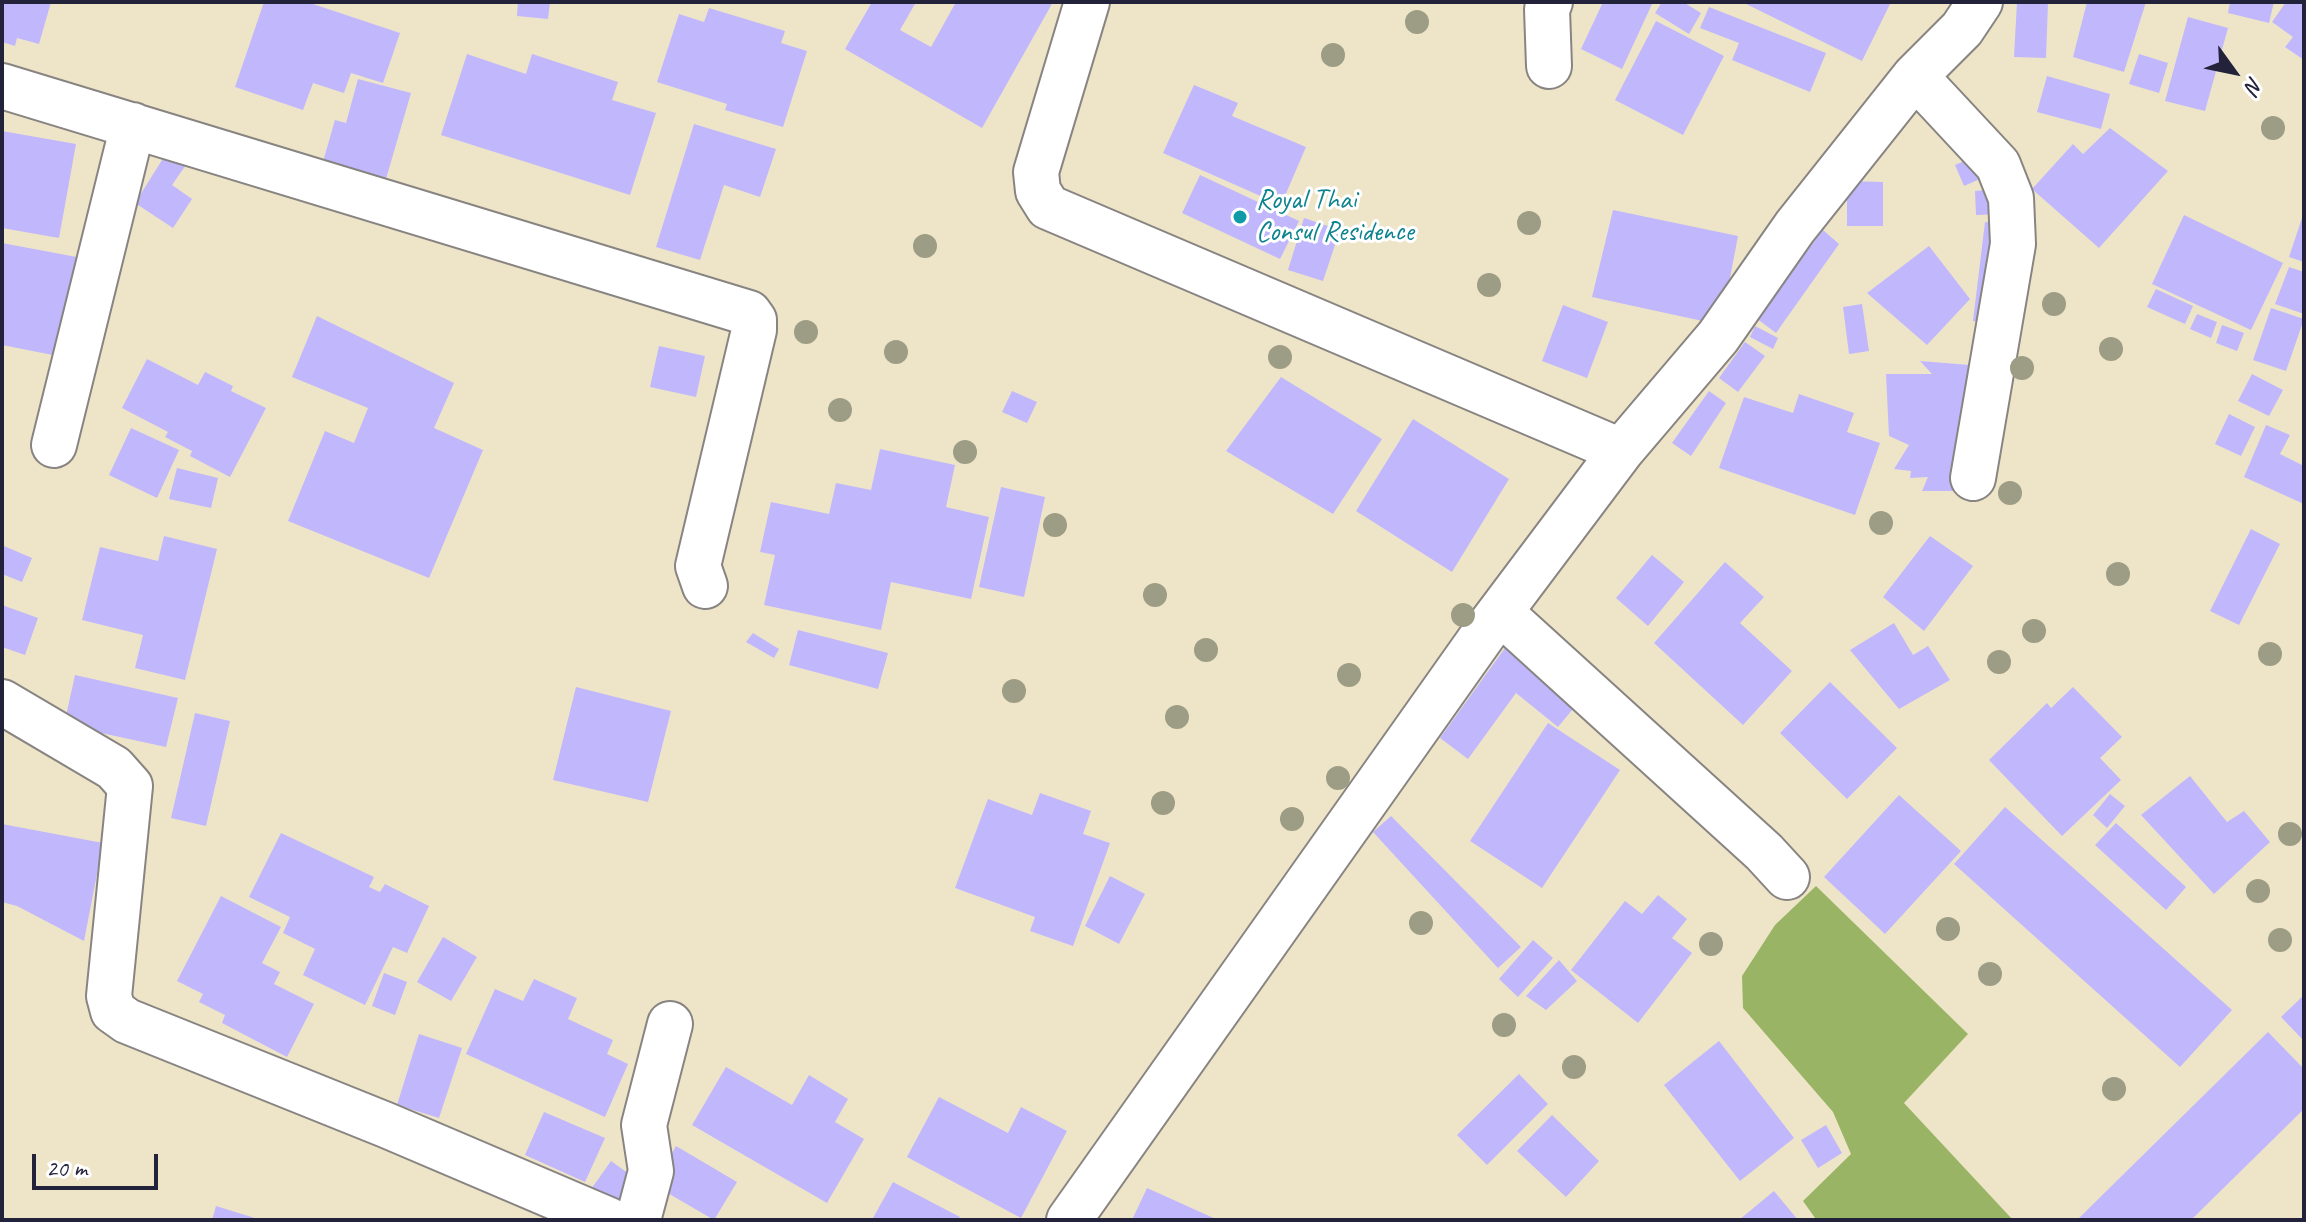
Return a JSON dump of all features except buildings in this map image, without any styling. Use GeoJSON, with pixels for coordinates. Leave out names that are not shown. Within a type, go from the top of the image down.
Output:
{"type":"FeatureCollection","features":[{"type":"Feature","properties":{"kind":"street"},"geometry":{"type":"LineString","coordinates":[[1087,2],[1036,172],[1038,191],[1048,207],[1621,451]]}},
{"type":"Feature","properties":{"kind":"street"},"geometry":{"type":"LineString","coordinates":[[1549,66],[1547,9],[1550,2]]}},
{"type":"Feature","properties":{"kind":"street"},"geometry":{"type":"LineString","coordinates":[[1069,1220],[1500,612],[1621,451],[1718,337],[1795,227],[1915,76],[1962,29],[1980,2]]}},
{"type":"Feature","properties":{"kind":"street"},"geometry":{"type":"LineString","coordinates":[[1915,76],[1998,165],[2011,198],[2013,244],[1973,478]]}},
{"type":"Feature","properties":{"kind":"street"},"geometry":{"type":"LineString","coordinates":[[2,86],[749,313],[754,320],[754,330],[698,566],[705,586]]}},
{"type":"Feature","properties":{"kind":"street"},"geometry":{"type":"LineString","coordinates":[[54,445],[133,125]]}},
{"type":"Feature","properties":{"kind":"street"},"geometry":{"type":"LineString","coordinates":[[1500,612],[1764,852],[1787,877]]}},
{"type":"Feature","properties":{"kind":"street"},"geometry":{"type":"LineString","coordinates":[[2,702],[114,768],[130,786],[109,996],[113,1011],[127,1021],[400,1130],[609,1220]]}},
{"type":"Feature","properties":{"kind":"street"},"geometry":{"type":"LineString","coordinates":[[638,1220],[651,1171],[644,1125],[670,1024]]}},
{"type":"Feature","properties":{"kind":"green space"},"geometry":{"type":"Polygon","coordinates":[[[1816,886],[1968,1034],[1904,1103],[2013,1220],[1814,1220],[1803,1201],[1851,1154],[1833,1112],[1743,1008],[1742,976],[1775,925],[1816,886]]]}},
{"type":"Feature","properties":{"kind":"place","name":"Royal Thai Consul Residence"},"geometry":{"type":"Point","coordinates":[1240,217]}}]}
